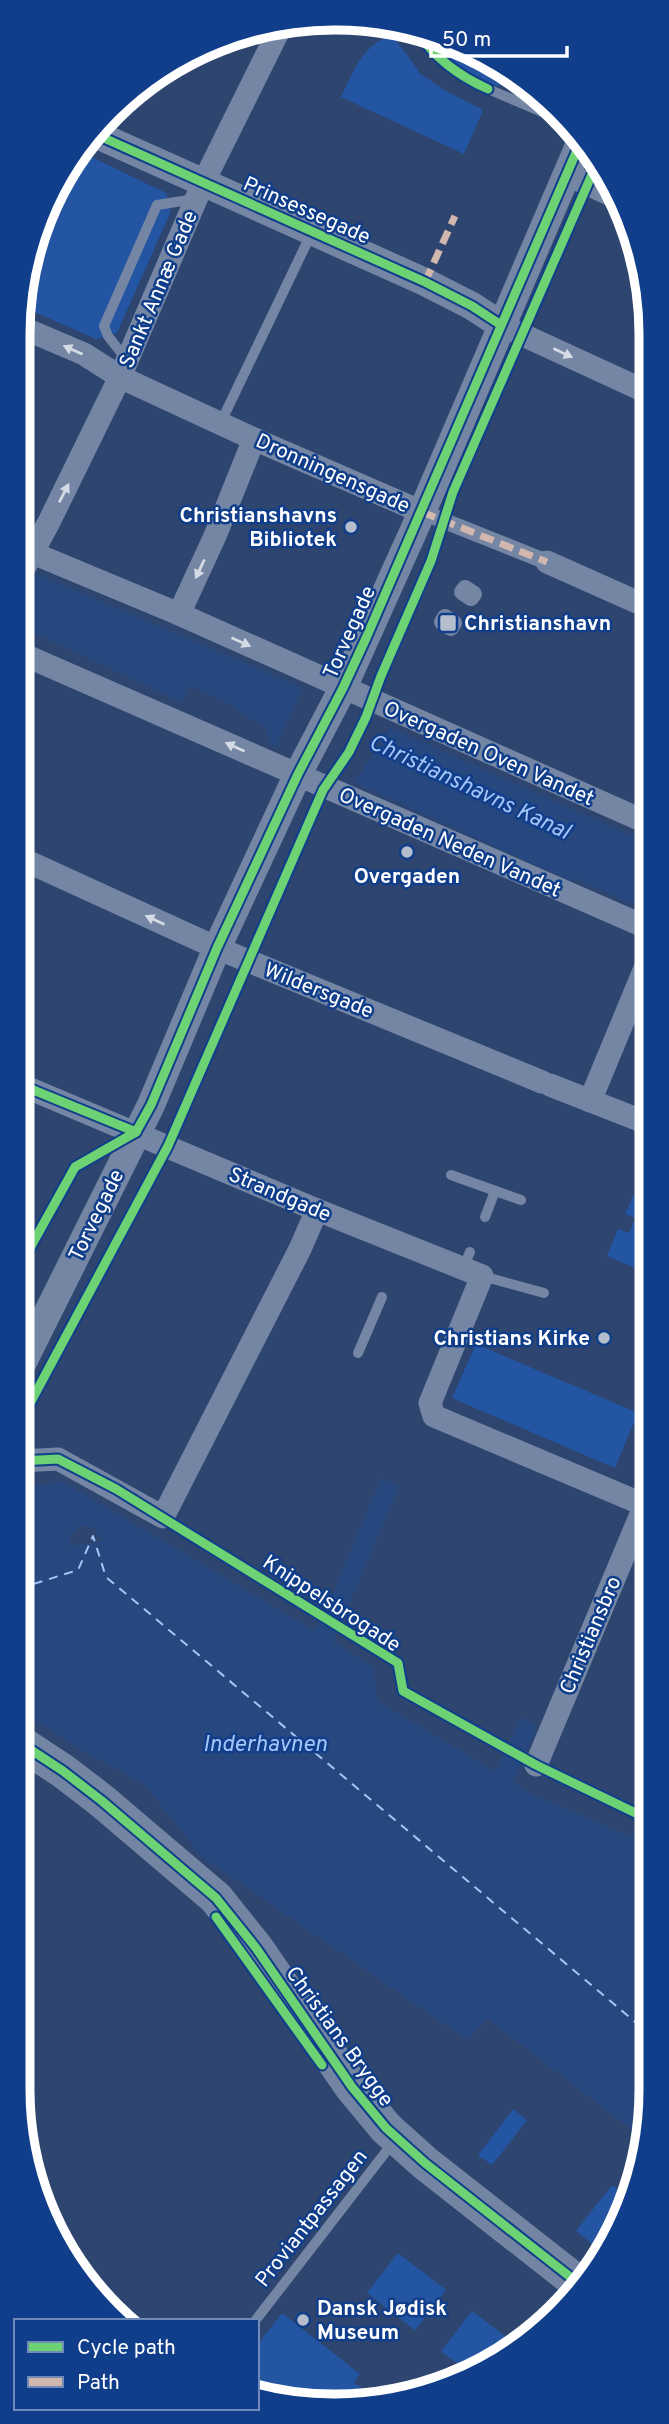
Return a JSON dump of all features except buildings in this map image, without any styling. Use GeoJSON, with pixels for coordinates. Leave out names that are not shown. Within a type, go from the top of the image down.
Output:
{"type":"FeatureCollection","features":[{"type":"Feature","properties":{"kind":"main road","name":"Christians Brygge"},"geometry":{"type":"LineString","coordinates":[[30,1749],[84,1786],[186,1874],[336,2086],[367,2124],[425,2163],[573,2278]]}},
{"type":"Feature","properties":{"kind":"main road","name":"Christians Brygge"},"geometry":{"type":"LineString","coordinates":[[393,2142],[415,2169],[566,2287]]}},
{"type":"Feature","properties":{"kind":"street","name":"Sankt Annæ Gade"},"geometry":{"type":"LineString","coordinates":[[30,550],[49,522],[123,368],[200,191],[276,36]]}},
{"type":"Feature","properties":{"kind":"street","name":"Prinsessegade"},"geometry":{"type":"LineString","coordinates":[[102,138],[200,191],[312,230],[425,282],[500,325],[639,388]]}},
{"type":"Feature","properties":{"kind":"street","name":"Torvegade"},"geometry":{"type":"LineString","coordinates":[[30,1348],[151,1105],[217,948],[299,772],[340,693],[422,512],[577,150]]}},
{"type":"Feature","properties":{"kind":"street"},"geometry":{"type":"LineString","coordinates":[[566,174],[603,190]]}},
{"type":"Feature","properties":{"kind":"street","name":"Dronningensgade"},"geometry":{"type":"LineString","coordinates":[[30,331],[123,368],[254,439],[639,603]]}},
{"type":"Feature","properties":{"kind":"street"},"geometry":{"type":"LineString","coordinates":[[179,614],[215,536],[254,439]]}},
{"type":"Feature","properties":{"kind":"street","name":"Overgaden Oven Vandet"},"geometry":{"type":"LineString","coordinates":[[30,559],[179,614],[340,693],[639,819]]}},
{"type":"Feature","properties":{"kind":"street","name":"Overgaden Neden Vandet"},"geometry":{"type":"LineString","coordinates":[[30,656],[299,772],[639,924]]}},
{"type":"Feature","properties":{"kind":"street","name":"Wildersgade"},"geometry":{"type":"LineString","coordinates":[[30,863],[217,948],[639,1120]]}},
{"type":"Feature","properties":{"kind":"street"},"geometry":{"type":"LineString","coordinates":[[590,1101],[638,1015]]}},
{"type":"Feature","properties":{"kind":"street","name":"Strandgade"},"geometry":{"type":"LineString","coordinates":[[30,1089],[317,1210],[472,1265]]}},
{"type":"Feature","properties":{"kind":"street"},"geometry":{"type":"LineString","coordinates":[[163,1517],[300,1249],[317,1210]]}},
{"type":"Feature","properties":{"kind":"street"},"geometry":{"type":"LineString","coordinates":[[472,1265],[429,1403],[434,1416],[639,1501]]}},
{"type":"Feature","properties":{"kind":"street","name":"Knippelsbrogade"},"geometry":{"type":"LineString","coordinates":[[30,1460],[58,1459],[163,1517]]}},
{"type":"Feature","properties":{"kind":"street","name":"Christiansbro"},"geometry":{"type":"LineString","coordinates":[[531,1763],[639,1520]]}},
{"type":"Feature","properties":{"kind":"lane"},"geometry":{"type":"LineString","coordinates":[[488,89],[543,112]]}},
{"type":"Feature","properties":{"kind":"lane"},"geometry":{"type":"LineString","coordinates":[[123,368],[104,326],[157,205],[200,191]]}},
{"type":"Feature","properties":{"kind":"lane"},"geometry":{"type":"LineString","coordinates":[[221,422],[312,230]]}},
{"type":"Feature","properties":{"kind":"lane"},"geometry":{"type":"LineString","coordinates":[[451,1175],[521,1200]]}},
{"type":"Feature","properties":{"kind":"lane"},"geometry":{"type":"LineString","coordinates":[[485,1217],[495,1191]]}},
{"type":"Feature","properties":{"kind":"lane","name":"Strandgade"},"geometry":{"type":"LineString","coordinates":[[472,1265],[544,1293]]}},
{"type":"Feature","properties":{"kind":"lane"},"geometry":{"type":"LineString","coordinates":[[358,1353],[382,1297]]}},
{"type":"Feature","properties":{"kind":"lane","name":"Knippelsbrogade"},"geometry":{"type":"LineString","coordinates":[[163,1517],[398,1662],[403,1691],[531,1763],[639,1815]]}},
{"type":"Feature","properties":{"kind":"lane","name":"Proviantpassagen"},"geometry":{"type":"LineString","coordinates":[[258,2319],[393,2142]]}},
{"type":"Feature","properties":{"kind":"shaded area"},"geometry":{"type":"Polygon","coordinates":[[[393,36],[421,74],[444,90],[483,110],[464,154],[341,97],[367,51],[374,44],[393,36]]]}},
{"type":"Feature","properties":{"kind":"shaded area"},"geometry":{"type":"Polygon","coordinates":[[[443,50],[469,61],[508,84],[496,86],[457,67],[443,50]]]}},
{"type":"Feature","properties":{"kind":"shaded area"},"geometry":{"type":"Polygon","coordinates":[[[88,155],[166,193],[171,211],[117,333],[96,339],[30,310],[40,256],[53,218],[88,155]]]}},
{"type":"Feature","properties":{"kind":"shaded area"},"geometry":{"type":"Polygon","coordinates":[[[639,1195],[639,1270],[607,1256],[618,1229],[629,1233],[635,1218],[625,1214],[633,1196],[638,1197],[639,1195]]]}},
{"type":"Feature","properties":{"kind":"shaded area"},"geometry":{"type":"Polygon","coordinates":[[[476,1344],[638,1413],[615,1468],[452,1398],[476,1344]]]}},
{"type":"Feature","properties":{"kind":"shaded area"},"geometry":{"type":"Polygon","coordinates":[[[513,2109],[527,2120],[492,2165],[478,2155],[513,2109]]]}},
{"type":"Feature","properties":{"kind":"shaded area"},"geometry":{"type":"Polygon","coordinates":[[[612,2185],[621,2192],[595,2246],[576,2231],[612,2185]]]}},
{"type":"Feature","properties":{"kind":"shaded area"},"geometry":{"type":"Polygon","coordinates":[[[398,2253],[446,2290],[415,2330],[367,2293],[398,2253]]]}},
{"type":"Feature","properties":{"kind":"shaded area"},"geometry":{"type":"Polygon","coordinates":[[[472,2311],[509,2339],[461,2366],[441,2351],[472,2311]]]}},
{"type":"Feature","properties":{"kind":"shaded area"},"geometry":{"type":"Polygon","coordinates":[[[282,2313],[360,2374],[354,2382],[367,2393],[315,2394],[259,2385],[259,2342],[282,2313]]]}},
{"type":"Feature","properties":{"kind":"water","name":"Christianshavns Kanal"},"geometry":{"type":"Polygon","coordinates":[[[30,571],[275,676],[639,839],[639,907],[574,878],[572,882],[30,631],[30,571]]]}},
{"type":"Feature","properties":{"kind":"water"},"geometry":{"type":"Polygon","coordinates":[[[381,1478],[399,1486],[354,1594],[336,1585],[381,1478]]]}},
{"type":"Feature","properties":{"kind":"water","name":"Inderhavnen"},"geometry":{"type":"Polygon","coordinates":[[[62,1481],[315,1631],[337,1586],[353,1595],[333,1642],[374,1667],[377,1701],[495,1771],[521,1717],[537,1727],[514,1783],[532,1794],[639,1840],[639,2109],[636,2133],[488,2019],[467,2040],[201,1856],[144,1784],[77,1748],[30,1716],[30,1487],[62,1481]]]}},
{"type":"Feature","properties":{"kind":"pier"},"geometry":{"type":"Polygon","coordinates":[[[190,686],[238,708],[237,712],[266,727],[267,737],[270,739],[268,744],[182,703],[190,686]]]}},
{"type":"Feature","properties":{"kind":"pier"},"geometry":{"type":"Polygon","coordinates":[[[303,688],[390,727],[354,783],[276,747],[303,688]]]}},
{"type":"Feature","properties":{"kind":"pier"},"geometry":{"type":"Polygon","coordinates":[[[81,1526],[93,1528],[103,1541],[70,1546],[70,1535],[81,1526]]]}},
{"type":"Feature","properties":{"kind":"ferry route"},"geometry":{"type":"LineString","coordinates":[[30,1585],[78,1570],[93,1536],[106,1577],[639,2025]]}},
{"type":"Feature","properties":{"kind":"marked path"},"geometry":{"type":"LineString","coordinates":[[425,282],[455,216]]}},
{"type":"Feature","properties":{"kind":"marked path"},"geometry":{"type":"LineString","coordinates":[[422,512],[547,562]]}},
{"type":"Feature","properties":{"kind":"cycle path"},"geometry":{"type":"LineString","coordinates":[[428,45],[448,66],[488,89]]}},
{"type":"Feature","properties":{"kind":"cycle path"},"geometry":{"type":"LineString","coordinates":[[102,137],[425,282],[472,306],[501,325]]}},
{"type":"Feature","properties":{"kind":"cycle path"},"geometry":{"type":"LineString","coordinates":[[136,1132],[151,1105],[217,948],[298,774],[367,636],[577,150]]}},
{"type":"Feature","properties":{"kind":"cycle path"},"geometry":{"type":"LineString","coordinates":[[30,1403],[168,1146],[323,790],[349,752],[366,717],[431,561],[453,492],[593,173]]}},
{"type":"Feature","properties":{"kind":"cycle path"},"geometry":{"type":"LineString","coordinates":[[30,1089],[136,1132]]}},
{"type":"Feature","properties":{"kind":"cycle path"},"geometry":{"type":"LineString","coordinates":[[30,1248],[75,1167],[136,1132]]}},
{"type":"Feature","properties":{"kind":"cycle path"},"geometry":{"type":"LineString","coordinates":[[30,1460],[58,1459],[116,1489],[398,1663],[403,1691],[536,1765],[639,1815]]}},
{"type":"Feature","properties":{"kind":"cycle path"},"geometry":{"type":"LineString","coordinates":[[30,1749],[102,1801],[216,1898],[256,1948],[352,2087],[386,2128],[425,2163],[573,2279]]}},
{"type":"Feature","properties":{"kind":"cycle path"},"geometry":{"type":"LineString","coordinates":[[216,1917],[322,2065]]}},
{"type":"Feature","properties":{"kind":"place","name":"Christianshavns Bibliotek"},"geometry":{"type":"Point","coordinates":[351,527]}},
{"type":"Feature","properties":{"kind":"place","name":"Christianshavn"},"geometry":{"type":"Point","coordinates":[448,623]}},
{"type":"Feature","properties":{"kind":"place","name":"Overgaden"},"geometry":{"type":"Point","coordinates":[407,852]}},
{"type":"Feature","properties":{"kind":"place","name":"Christians Kirke"},"geometry":{"type":"Point","coordinates":[604,1338]}},
{"type":"Feature","properties":{"kind":"place","name":"Dansk Jødisk Museum"},"geometry":{"type":"Point","coordinates":[303,2320]}}]}
